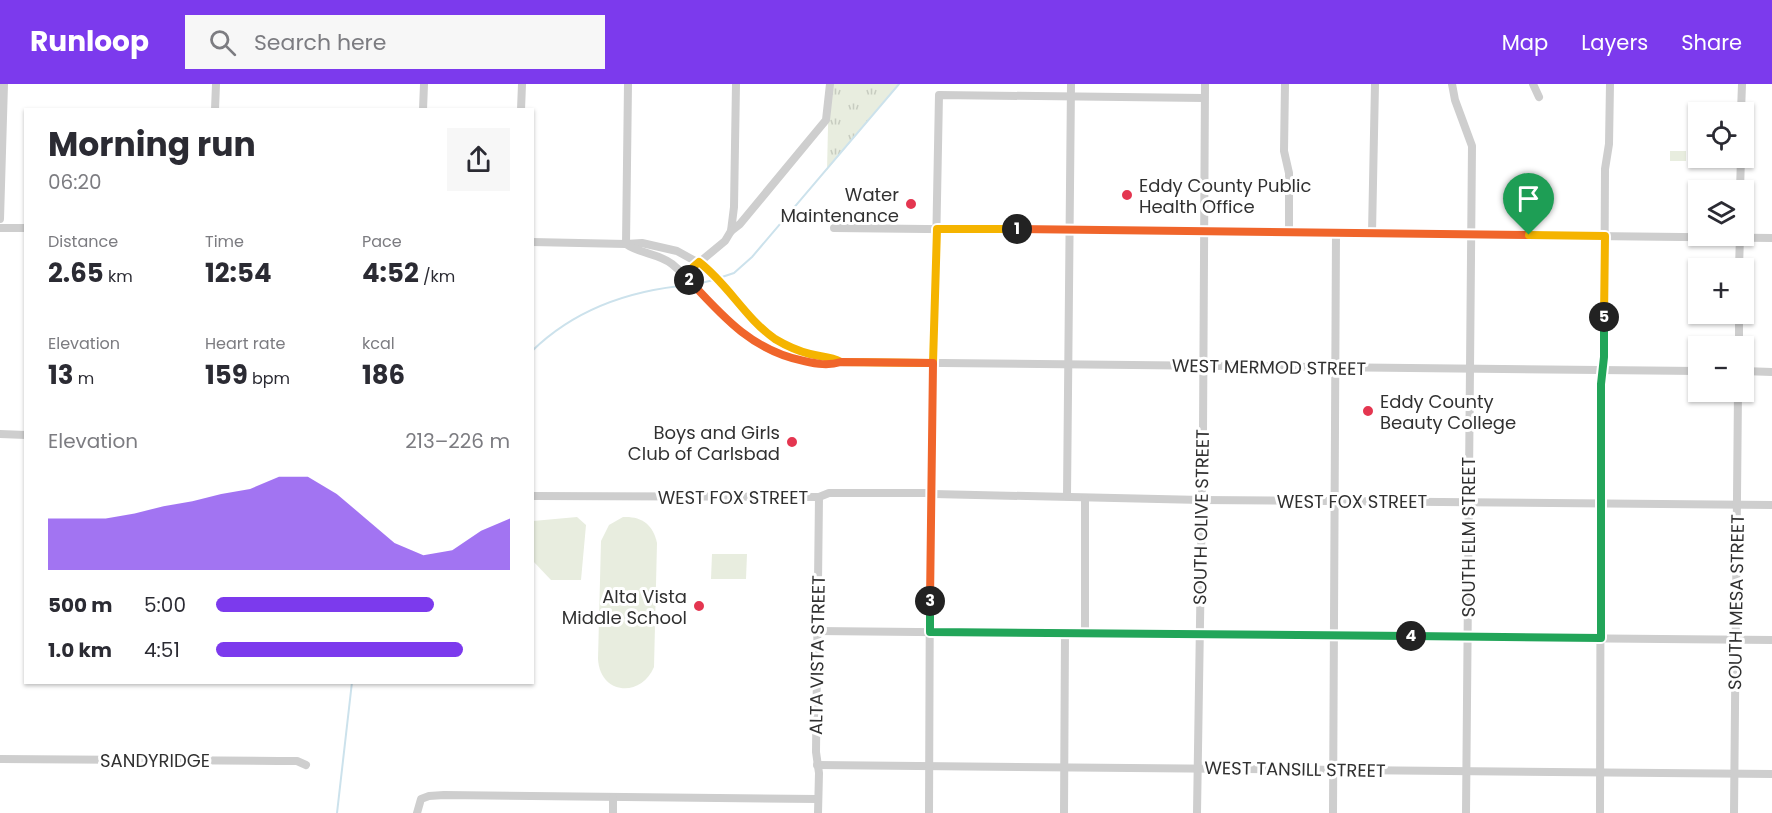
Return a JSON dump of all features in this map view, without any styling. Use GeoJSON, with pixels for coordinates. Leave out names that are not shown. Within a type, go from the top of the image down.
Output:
{"type":"FeatureCollection","features":[{"type":"Feature","properties":{"kind":"street"},"geometry":{"type":"LineString","coordinates":[[0,219],[4,84]]}},
{"type":"Feature","properties":{"kind":"street"},"geometry":{"type":"LineString","coordinates":[[215,108],[216,84]]}},
{"type":"Feature","properties":{"kind":"street"},"geometry":{"type":"LineString","coordinates":[[423,108],[424,84]]}},
{"type":"Feature","properties":{"kind":"street"},"geometry":{"type":"LineString","coordinates":[[521,108],[522,84]]}},
{"type":"Feature","properties":{"kind":"street"},"geometry":{"type":"LineString","coordinates":[[626,244],[628,84]]}},
{"type":"Feature","properties":{"kind":"street"},"geometry":{"type":"LineString","coordinates":[[731,231],[734,207],[736,84]]}},
{"type":"Feature","properties":{"kind":"street"},"geometry":{"type":"LineString","coordinates":[[684,275],[702,265],[731,231],[740,224],[826,120],[830,84]]}},
{"type":"Feature","properties":{"kind":"street"},"geometry":{"type":"LineString","coordinates":[[1067,496],[1071,84]]}},
{"type":"Feature","properties":{"kind":"street","name":"SOUTH OLIVE STREET"},"geometry":{"type":"LineString","coordinates":[[1197,813],[1205,84]]}},
{"type":"Feature","properties":{"kind":"street"},"geometry":{"type":"LineString","coordinates":[[1285,84],[1284,151],[1289,173],[1289,233]]}},
{"type":"Feature","properties":{"kind":"street"},"geometry":{"type":"LineString","coordinates":[[1372,233],[1375,84]]}},
{"type":"Feature","properties":{"kind":"street","name":"SOUTH ELM STREET"},"geometry":{"type":"LineString","coordinates":[[1452,84],[1452,90],[1472,146],[1466,813]]}},
{"type":"Feature","properties":{"kind":"street"},"geometry":{"type":"LineString","coordinates":[[1533,84],[1539,97]]}},
{"type":"Feature","properties":{"kind":"street"},"geometry":{"type":"LineString","coordinates":[[1600,813],[1602,370],[1605,169],[1609,144],[1610,84]]}},
{"type":"Feature","properties":{"kind":"street"},"geometry":{"type":"LineString","coordinates":[[1742,84],[1742,102]]}},
{"type":"Feature","properties":{"kind":"street"},"geometry":{"type":"LineString","coordinates":[[929,813],[933,363],[939,96],[1204,98]]}},
{"type":"Feature","properties":{"kind":"street"},"geometry":{"type":"LineString","coordinates":[[0,228],[24,228]]}},
{"type":"Feature","properties":{"kind":"street"},"geometry":{"type":"LineString","coordinates":[[834,228],[1688,236]]}},
{"type":"Feature","properties":{"kind":"street"},"geometry":{"type":"LineString","coordinates":[[1333,813],[1336,233]]}},
{"type":"Feature","properties":{"kind":"street"},"geometry":{"type":"LineString","coordinates":[[1754,237],[1772,238]]}},
{"type":"Feature","properties":{"kind":"street"},"geometry":{"type":"LineString","coordinates":[[534,242],[626,244],[633,242],[658,245],[677,251],[702,265],[756,323],[777,340],[800,351],[832,357],[841,362]]}},
{"type":"Feature","properties":{"kind":"street"},"geometry":{"type":"LineString","coordinates":[[626,244],[633,249],[665,259],[684,275],[727,321],[762,346],[789,358],[831,365],[841,362]]}},
{"type":"Feature","properties":{"kind":"street","name":"WEST MERMOD STREET"},"geometry":{"type":"LineString","coordinates":[[841,362],[1688,371]]}},
{"type":"Feature","properties":{"kind":"street"},"geometry":{"type":"LineString","coordinates":[[1754,371],[1772,372]]}},
{"type":"Feature","properties":{"kind":"street","name":"SOUTH MESA STREET"},"geometry":{"type":"LineString","coordinates":[[1734,813],[1738,402]]}},
{"type":"Feature","properties":{"kind":"street"},"geometry":{"type":"LineString","coordinates":[[0,434],[24,435]]}},
{"type":"Feature","properties":{"kind":"street","name":"WEST FOX STREET"},"geometry":{"type":"LineString","coordinates":[[534,496],[819,497],[829,493],[1202,500],[1772,505]]}},
{"type":"Feature","properties":{"kind":"street","name":"ALTA VISTA STREET"},"geometry":{"type":"LineString","coordinates":[[818,813],[816,752],[819,497]]}},
{"type":"Feature","properties":{"kind":"street"},"geometry":{"type":"LineString","coordinates":[[1085,498],[1085,633]]}},
{"type":"Feature","properties":{"kind":"street"},"geometry":{"type":"LineString","coordinates":[[817,631],[1772,640]]}},
{"type":"Feature","properties":{"kind":"street"},"geometry":{"type":"LineString","coordinates":[[1064,813],[1065,633]]}},
{"type":"Feature","properties":{"kind":"street","name":"SANDYRIDGE"},"geometry":{"type":"LineString","coordinates":[[1,759],[288,761],[306,765]]}},
{"type":"Feature","properties":{"kind":"street","name":"WEST TANSILL STREET"},"geometry":{"type":"LineString","coordinates":[[817,765],[1772,774]]}},
{"type":"Feature","properties":{"kind":"street"},"geometry":{"type":"LineString","coordinates":[[417,813],[421,799],[444,795],[818,799]]}},
{"type":"Feature","properties":{"kind":"street"},"geometry":{"type":"LineString","coordinates":[[613,798],[613,813]]}},
{"type":"Feature","properties":{"kind":"green space"},"geometry":{"type":"Polygon","coordinates":[[[829,84],[899,84],[827,170],[829,84]]]}},
{"type":"Feature","properties":{"kind":"green space"},"geometry":{"type":"Polygon","coordinates":[[[1670,151],[1686,151],[1686,161],[1670,161],[1670,151]]]}},
{"type":"Feature","properties":{"kind":"green space"},"geometry":{"type":"Polygon","coordinates":[[[577,517],[586,525],[581,580],[551,580],[534,562],[534,521],[577,517]]]}},
{"type":"Feature","properties":{"kind":"green space"},"geometry":{"type":"Polygon","coordinates":[[[623,517],[641,520],[649,526],[657,543],[654,667],[648,677],[631,688],[613,686],[606,680],[600,671],[598,659],[601,541],[609,525],[623,517]]]}},
{"type":"Feature","properties":{"kind":"green space"},"geometry":{"type":"Polygon","coordinates":[[[712,554],[747,554],[746,579],[711,579],[712,554]]]}},
{"type":"Feature","properties":{"kind":"waterway"},"geometry":{"type":"LineString","coordinates":[[719,278],[734,273],[752,257],[899,84]]}},
{"type":"Feature","properties":{"kind":"waterway"},"geometry":{"type":"LineString","coordinates":[[696,284],[714,280]]}},
{"type":"Feature","properties":{"kind":"waterway"},"geometry":{"type":"LineString","coordinates":[[534,349],[567,323],[605,304],[647,291],[690,285]]}},
{"type":"Feature","properties":{"kind":"waterway"},"geometry":{"type":"LineString","coordinates":[[337,813],[352,684]]}},
{"type":"Feature","properties":{"kind":"place","name":"Eddy County Public Health Office"},"geometry":{"type":"Point","coordinates":[1127,195]}},
{"type":"Feature","properties":{"kind":"place","name":"Water Maintenance"},"geometry":{"type":"Point","coordinates":[911,204]}},
{"type":"Feature","properties":{"kind":"place","name":"Eddy County Beauty College"},"geometry":{"type":"Point","coordinates":[1368,411]}},
{"type":"Feature","properties":{"kind":"place","name":"Boys and Girls Club of Carlsbad"},"geometry":{"type":"Point","coordinates":[792,442]}},
{"type":"Feature","properties":{"kind":"place","name":"Alta Vista Middle School"},"geometry":{"type":"Point","coordinates":[699,606]}},
{"type":"Feature","properties":{"kind":"route"},"geometry":{"type":"LineString","coordinates":[[1529,235],[937,229],[933,363],[841,362],[832,357],[800,351],[777,340],[756,323],[713,274],[699,262],[684,275],[719,314],[742,333],[762,346],[789,358],[831,365],[841,362],[859,362],[933,363],[930,632],[1601,638],[1601,384],[1604,357],[1605,236],[1529,235]]}}]}
